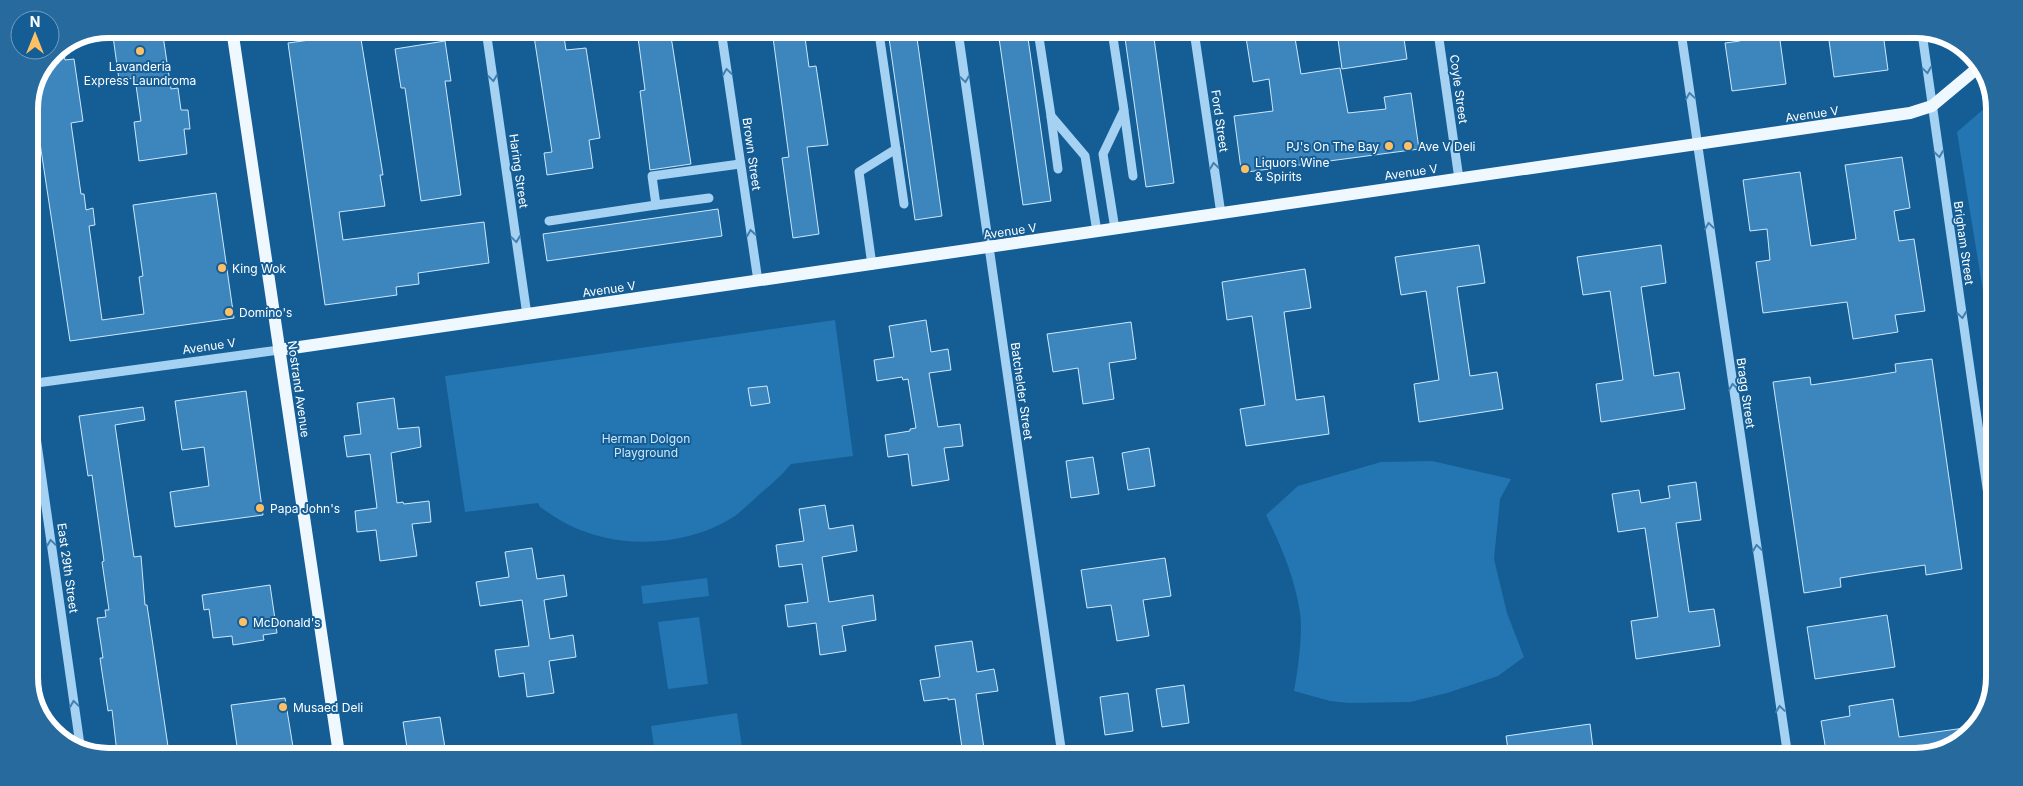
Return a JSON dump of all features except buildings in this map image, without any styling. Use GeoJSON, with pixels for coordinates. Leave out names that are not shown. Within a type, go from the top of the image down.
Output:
{"type":"FeatureCollection","features":[{"type":"Feature","properties":{"kind":"main road","name":"Nostrand Avenue"},"geometry":{"type":"LineString","coordinates":[[233,38],[338,748]]}},
{"type":"Feature","properties":{"kind":"main road","name":"Avenue V"},"geometry":{"type":"LineString","coordinates":[[279,350],[1910,113],[1932,106],[1974,71]]}},
{"type":"Feature","properties":{"kind":"street","name":"Haring Street"},"geometry":{"type":"LineString","coordinates":[[487,38],[527,315]]}},
{"type":"Feature","properties":{"kind":"street","name":"Brown Street"},"geometry":{"type":"LineString","coordinates":[[722,38],[758,281]]}},
{"type":"Feature","properties":{"kind":"street"},"geometry":{"type":"LineString","coordinates":[[880,38],[904,204]]}},
{"type":"Feature","properties":{"kind":"street","name":"Batchelder Street"},"geometry":{"type":"LineString","coordinates":[[959,38],[1061,748]]}},
{"type":"Feature","properties":{"kind":"street"},"geometry":{"type":"LineString","coordinates":[[1039,38],[1058,170]]}},
{"type":"Feature","properties":{"kind":"street"},"geometry":{"type":"LineString","coordinates":[[1113,38],[1132,176]]}},
{"type":"Feature","properties":{"kind":"street","name":"Ford Street"},"geometry":{"type":"LineString","coordinates":[[1195,38],[1221,214]]}},
{"type":"Feature","properties":{"kind":"street","name":"Coyle Street"},"geometry":{"type":"LineString","coordinates":[[1439,38],[1459,179]]}},
{"type":"Feature","properties":{"kind":"street","name":"Bragg Street"},"geometry":{"type":"LineString","coordinates":[[1682,38],[1787,748]]}},
{"type":"Feature","properties":{"kind":"street","name":"Brigham Street"},"geometry":{"type":"LineString","coordinates":[[1923,39],[1985,474]]}},
{"type":"Feature","properties":{"kind":"street"},"geometry":{"type":"LineString","coordinates":[[1114,230],[1102,154],[1124,110]]}},
{"type":"Feature","properties":{"kind":"street"},"geometry":{"type":"LineString","coordinates":[[1051,116],[1085,156],[1097,232]]}},
{"type":"Feature","properties":{"kind":"street"},"geometry":{"type":"LineString","coordinates":[[872,265],[859,172],[896,148]]}},
{"type":"Feature","properties":{"kind":"street"},"geometry":{"type":"LineString","coordinates":[[656,205],[652,176],[740,164]]}},
{"type":"Feature","properties":{"kind":"street"},"geometry":{"type":"LineString","coordinates":[[548,221],[709,198]]}},
{"type":"Feature","properties":{"kind":"street","name":"Avenue V"},"geometry":{"type":"LineString","coordinates":[[38,383],[279,350]]}},
{"type":"Feature","properties":{"kind":"street","name":"East 29th Street"},"geometry":{"type":"LineString","coordinates":[[38,451],[80,742]]}},
{"type":"Feature","properties":{"kind":"green space"},"geometry":{"type":"Polygon","coordinates":[[[1985,108],[1985,303],[1957,132],[1985,108]]]}},
{"type":"Feature","properties":{"kind":"green space","name":"Herman Dolgon Playground"},"geometry":{"type":"Polygon","coordinates":[[[835,320],[853,456],[791,464],[735,516],[696,534],[675,539],[653,542],[631,541],[589,533],[562,521],[540,507],[538,503],[465,512],[445,376],[835,320]]]}},
{"type":"Feature","properties":{"kind":"green space"},"geometry":{"type":"Polygon","coordinates":[[[1432,461],[1511,479],[1500,499],[1494,559],[1507,613],[1524,657],[1498,676],[1447,693],[1410,702],[1348,703],[1330,701],[1294,691],[1301,621],[1298,600],[1287,562],[1266,515],[1298,486],[1381,462],[1432,461]]]}},
{"type":"Feature","properties":{"kind":"green space"},"geometry":{"type":"Polygon","coordinates":[[[707,578],[709,596],[643,604],[641,586],[707,578]]]}},
{"type":"Feature","properties":{"kind":"green space"},"geometry":{"type":"Polygon","coordinates":[[[699,617],[708,684],[668,689],[658,622],[699,617]]]}},
{"type":"Feature","properties":{"kind":"green space"},"geometry":{"type":"Polygon","coordinates":[[[737,713],[742,748],[654,748],[651,726],[737,713]]]}},
{"type":"Feature","properties":{"kind":"place","name":"Lavanderia Express Laundroma"},"geometry":{"type":"Point","coordinates":[140,51]}},
{"type":"Feature","properties":{"kind":"place","name":"PJ's On The Bay"},"geometry":{"type":"Point","coordinates":[1389,146]}},
{"type":"Feature","properties":{"kind":"place","name":"Ave V Deli"},"geometry":{"type":"Point","coordinates":[1408,146]}},
{"type":"Feature","properties":{"kind":"place","name":"Liquors Wine & Spirits"},"geometry":{"type":"Point","coordinates":[1245,169]}},
{"type":"Feature","properties":{"kind":"place","name":"King Wok"},"geometry":{"type":"Point","coordinates":[222,268]}},
{"type":"Feature","properties":{"kind":"place","name":"Domino's"},"geometry":{"type":"Point","coordinates":[229,312]}},
{"type":"Feature","properties":{"kind":"place","name":"Papa John's"},"geometry":{"type":"Point","coordinates":[260,508]}},
{"type":"Feature","properties":{"kind":"place","name":"McDonald's"},"geometry":{"type":"Point","coordinates":[243,622]}},
{"type":"Feature","properties":{"kind":"place","name":"Musaed Deli"},"geometry":{"type":"Point","coordinates":[283,707]}}]}
